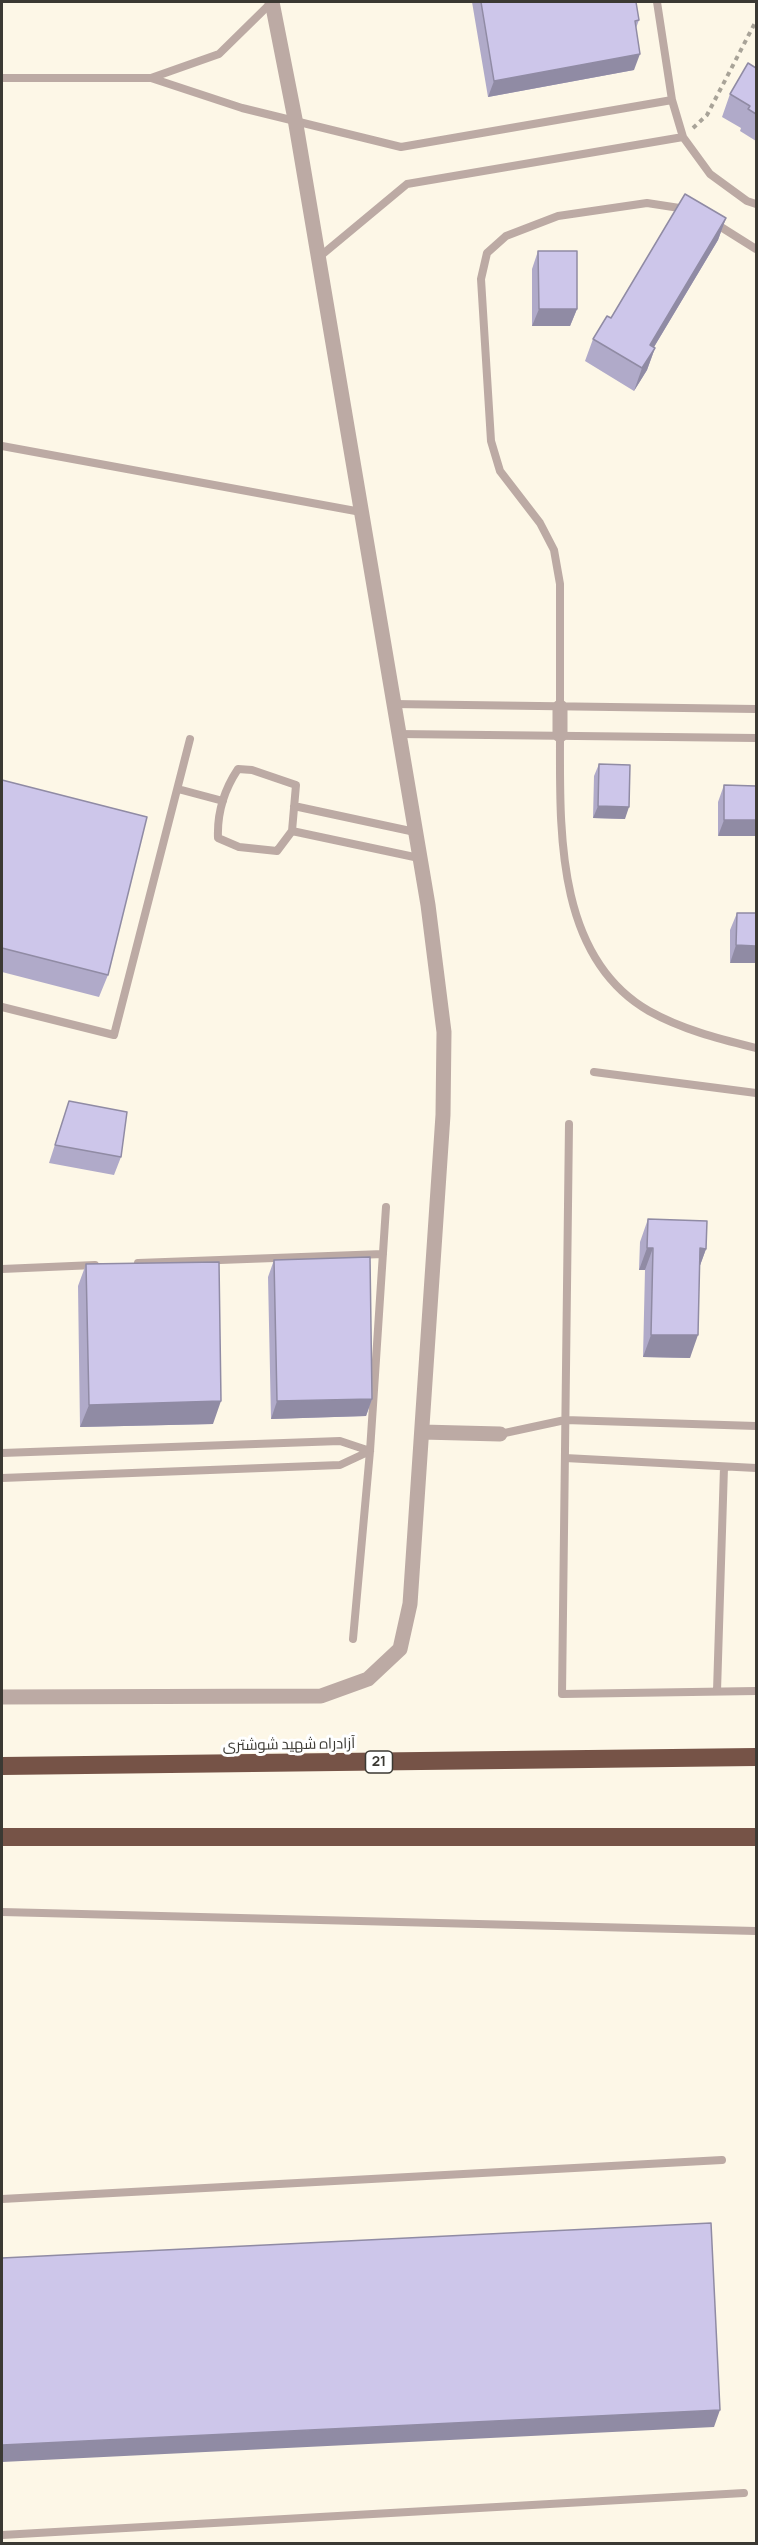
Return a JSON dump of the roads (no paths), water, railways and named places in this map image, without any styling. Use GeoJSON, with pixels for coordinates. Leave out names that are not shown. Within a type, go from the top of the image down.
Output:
{"type":"FeatureCollection","features":[{"type":"Feature","properties":{"kind":"highway","name":"آزادراه شهید شوشتری"},"geometry":{"type":"LineString","coordinates":[[2,1766],[756,1757]]}},
{"type":"Feature","properties":{"kind":"highway"},"geometry":{"type":"LineString","coordinates":[[2,1837],[756,1837]]}},
{"type":"Feature","properties":{"kind":"street"},"geometry":{"type":"LineString","coordinates":[[2,1697],[321,1696],[368,1679],[400,1649],[410,1604],[443,1114],[444,1032],[420,858],[295,119],[272,2]]}},
{"type":"Feature","properties":{"kind":"street"},"geometry":{"type":"LineString","coordinates":[[560,735],[561,706]]}},
{"type":"Feature","properties":{"kind":"street"},"geometry":{"type":"LineString","coordinates":[[422,1432],[500,1434]]}},
{"type":"Feature","properties":{"kind":"lane"},"geometry":{"type":"LineString","coordinates":[[151,78],[219,54],[272,2]]}},
{"type":"Feature","properties":{"kind":"lane"},"geometry":{"type":"LineString","coordinates":[[657,2],[672,100],[683,137],[710,174],[747,201],[756,204]]}},
{"type":"Feature","properties":{"kind":"lane"},"geometry":{"type":"LineString","coordinates":[[2,78],[151,78],[242,108],[295,119],[401,147],[672,100]]}},
{"type":"Feature","properties":{"kind":"lane"},"geometry":{"type":"LineString","coordinates":[[318,258],[407,184],[683,137]]}},
{"type":"Feature","properties":{"kind":"lane"},"geometry":{"type":"LineString","coordinates":[[561,706],[560,584],[554,550],[540,524],[500,471],[491,441],[481,279],[487,253],[506,236],[558,216],[647,202],[692,210]]}},
{"type":"Feature","properties":{"kind":"lane"},"geometry":{"type":"LineString","coordinates":[[701,215],[756,249]]}},
{"type":"Feature","properties":{"kind":"lane"},"geometry":{"type":"LineString","coordinates":[[2,446],[361,512]]}},
{"type":"Feature","properties":{"kind":"lane"},"geometry":{"type":"LineString","coordinates":[[393,704],[756,709]]}},
{"type":"Feature","properties":{"kind":"lane"},"geometry":{"type":"LineString","coordinates":[[398,734],[756,738]]}},
{"type":"Feature","properties":{"kind":"lane"},"geometry":{"type":"LineString","coordinates":[[560,735],[560,831],[569,888],[583,937],[611,980],[648,1010],[688,1030],[756,1048]]}},
{"type":"Feature","properties":{"kind":"lane"},"geometry":{"type":"LineString","coordinates":[[2,1006],[114,1035],[190,739]]}},
{"type":"Feature","properties":{"kind":"lane"},"geometry":{"type":"LineString","coordinates":[[237,769],[252,770],[296,785],[294,806],[292,831],[277,851],[238,848],[218,838],[217,822],[226,786],[237,769]]}},
{"type":"Feature","properties":{"kind":"lane"},"geometry":{"type":"LineString","coordinates":[[178,789],[223,801]]}},
{"type":"Feature","properties":{"kind":"lane"},"geometry":{"type":"LineString","coordinates":[[294,806],[415,832]]}},
{"type":"Feature","properties":{"kind":"lane"},"geometry":{"type":"LineString","coordinates":[[292,831],[420,858]]}},
{"type":"Feature","properties":{"kind":"lane"},"geometry":{"type":"LineString","coordinates":[[594,1072],[756,1093]]}},
{"type":"Feature","properties":{"kind":"lane"},"geometry":{"type":"LineString","coordinates":[[569,1124],[562,1694],[756,1691]]}},
{"type":"Feature","properties":{"kind":"lane"},"geometry":{"type":"LineString","coordinates":[[353,1639],[370,1451],[386,1207]]}},
{"type":"Feature","properties":{"kind":"lane"},"geometry":{"type":"LineString","coordinates":[[124,1264],[383,1254]]}},
{"type":"Feature","properties":{"kind":"lane"},"geometry":{"type":"LineString","coordinates":[[2,1269],[101,1265]]}},
{"type":"Feature","properties":{"kind":"lane"},"geometry":{"type":"LineString","coordinates":[[500,1434],[566,1420],[756,1426]]}},
{"type":"Feature","properties":{"kind":"lane"},"geometry":{"type":"LineString","coordinates":[[2,1453],[340,1441],[370,1451]]}},
{"type":"Feature","properties":{"kind":"lane"},"geometry":{"type":"LineString","coordinates":[[2,1478],[340,1465],[370,1451]]}},
{"type":"Feature","properties":{"kind":"lane"},"geometry":{"type":"LineString","coordinates":[[565,1458],[756,1468]]}},
{"type":"Feature","properties":{"kind":"lane"},"geometry":{"type":"LineString","coordinates":[[717,1691],[724,1467]]}},
{"type":"Feature","properties":{"kind":"lane"},"geometry":{"type":"LineString","coordinates":[[2,1912],[756,1931]]}},
{"type":"Feature","properties":{"kind":"lane"},"geometry":{"type":"LineString","coordinates":[[2,2199],[722,2160]]}},
{"type":"Feature","properties":{"kind":"lane"},"geometry":{"type":"LineString","coordinates":[[2,2535],[744,2493]]}}]}
